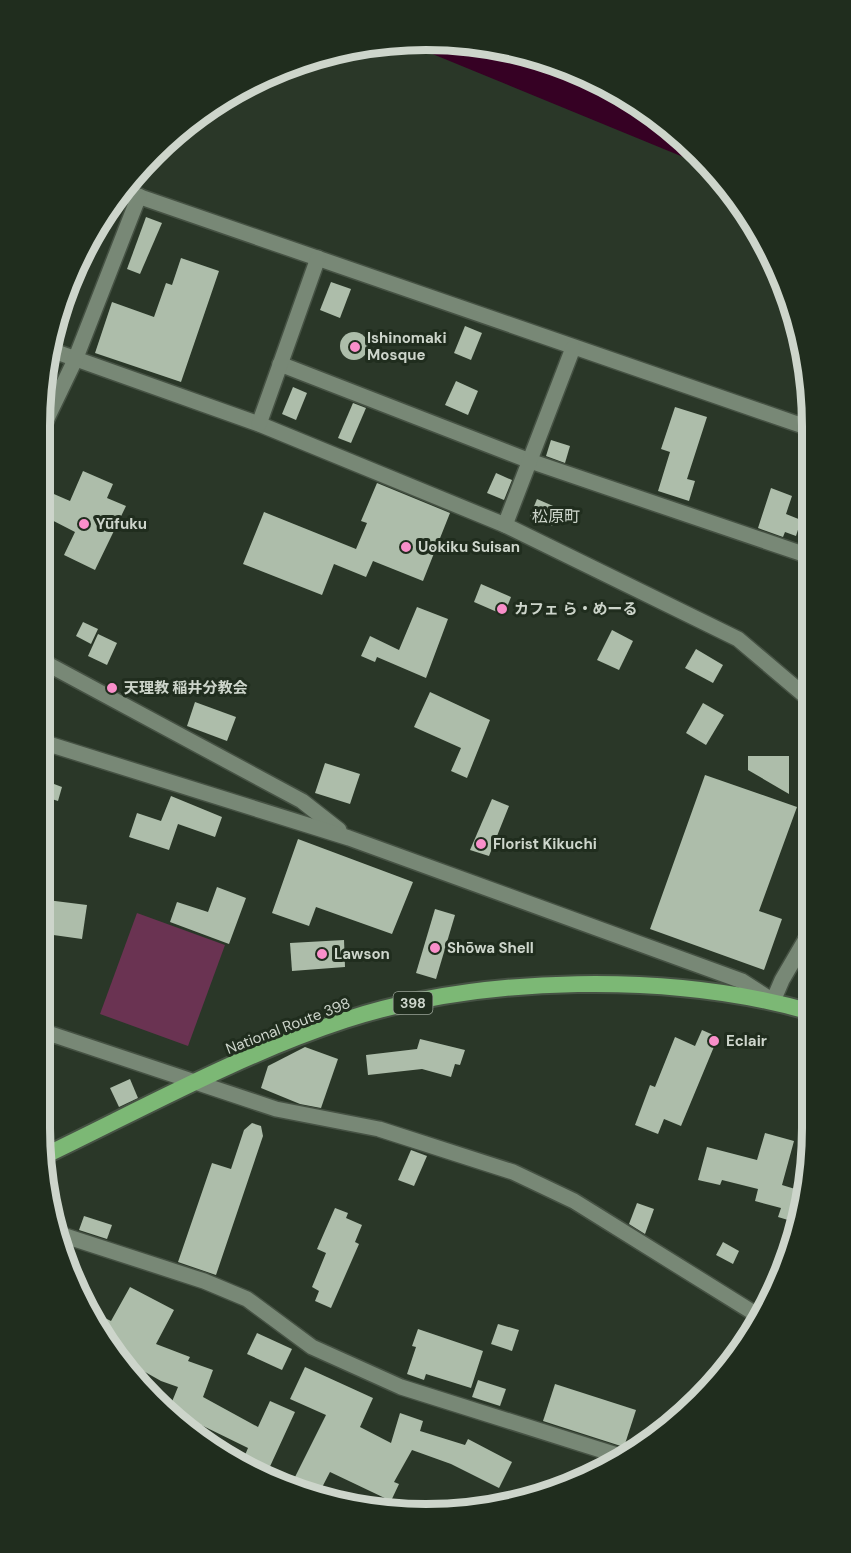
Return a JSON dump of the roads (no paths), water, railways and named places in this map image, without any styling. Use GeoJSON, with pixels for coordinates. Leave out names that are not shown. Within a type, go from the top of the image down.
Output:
{"type":"FeatureCollection","features":[{"type":"Feature","properties":{"kind":"highway","name":"National Route 398"},"geometry":{"type":"LineString","coordinates":[[50,1153],[275,1046],[346,1019],[474,992],[550,984],[605,984],[735,994],[802,1009]]}},
{"type":"Feature","properties":{"kind":"street"},"geometry":{"type":"LineString","coordinates":[[50,412],[75,360],[133,194],[802,426]]}},
{"type":"Feature","properties":{"kind":"street"},"geometry":{"type":"LineString","coordinates":[[259,424],[318,258]]}},
{"type":"Feature","properties":{"kind":"street"},"geometry":{"type":"LineString","coordinates":[[506,525],[573,348]]}},
{"type":"Feature","properties":{"kind":"street"},"geometry":{"type":"LineString","coordinates":[[57,353],[259,424],[506,525],[738,639],[802,693]]}},
{"type":"Feature","properties":{"kind":"street"},"geometry":{"type":"LineString","coordinates":[[280,364],[530,461],[802,554]]}},
{"type":"Feature","properties":{"kind":"street"},"geometry":{"type":"LineString","coordinates":[[50,666],[302,801],[349,838]]}},
{"type":"Feature","properties":{"kind":"street"},"geometry":{"type":"LineString","coordinates":[[50,744],[349,838],[742,981],[773,1001],[802,946]]}},
{"type":"Feature","properties":{"kind":"street"},"geometry":{"type":"LineString","coordinates":[[50,1034],[276,1109],[379,1129],[513,1172],[574,1201],[753,1312]]}},
{"type":"Feature","properties":{"kind":"street"},"geometry":{"type":"LineString","coordinates":[[65,1236],[204,1281],[247,1299],[312,1347],[401,1387],[613,1454]]}},
{"type":"Feature","properties":{"kind":"place","name":"Ishinomaki Mosque"},"geometry":{"type":"Point","coordinates":[355,347]}},
{"type":"Feature","properties":{"kind":"place","name":"Yūfuku"},"geometry":{"type":"Point","coordinates":[84,524]}},
{"type":"Feature","properties":{"kind":"place","name":"Uokiku Suisan"},"geometry":{"type":"Point","coordinates":[406,547]}},
{"type":"Feature","properties":{"kind":"place","name":"カフェ ら・めーる"},"geometry":{"type":"Point","coordinates":[502,609]}},
{"type":"Feature","properties":{"kind":"place","name":"天理教 稲井分教会"},"geometry":{"type":"Point","coordinates":[112,688]}},
{"type":"Feature","properties":{"kind":"place","name":"Florist Kikuchi"},"geometry":{"type":"Point","coordinates":[481,844]}},
{"type":"Feature","properties":{"kind":"place","name":"Shōwa Shell"},"geometry":{"type":"Point","coordinates":[435,948]}},
{"type":"Feature","properties":{"kind":"place","name":"Lawson"},"geometry":{"type":"Point","coordinates":[322,954]}},
{"type":"Feature","properties":{"kind":"place","name":"Eclair"},"geometry":{"type":"Point","coordinates":[714,1041]}},
{"type":"Feature","properties":{"kind":"district","name":"松原町"},"geometry":{"type":"Point","coordinates":[556,516]}}]}
